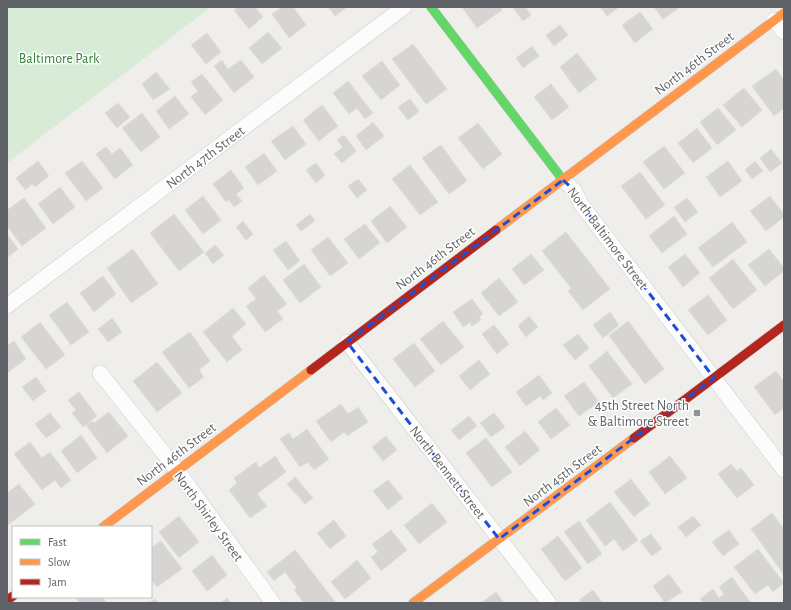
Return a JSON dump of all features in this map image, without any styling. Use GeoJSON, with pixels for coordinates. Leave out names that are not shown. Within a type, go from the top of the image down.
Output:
{"type":"FeatureCollection","features":[{"type":"Feature","properties":{"kind":"street","name":"North 47th Street"},"geometry":{"type":"LineString","coordinates":[[7,306],[404,7]]}},
{"type":"Feature","properties":{"kind":"street","name":"North Baltimore Street"},"geometry":{"type":"LineString","coordinates":[[431,7],[563,180],[574,190],[581,204],[784,470]]}},
{"type":"Feature","properties":{"kind":"street","name":"North 46th Street"},"geometry":{"type":"LineString","coordinates":[[104,526],[779,16]]}},
{"type":"Feature","properties":{"kind":"street"},"geometry":{"type":"LineString","coordinates":[[779,16],[784,32]]}},
{"type":"Feature","properties":{"kind":"street","name":"North 45th Street"},"geometry":{"type":"LineString","coordinates":[[413,603],[784,325]]}},
{"type":"Feature","properties":{"kind":"street","name":"North Bennett Street"},"geometry":{"type":"LineString","coordinates":[[347,342],[549,603]]}},
{"type":"Feature","properties":{"kind":"street","name":"North Shirley Street"},"geometry":{"type":"LineString","coordinates":[[100,372],[177,470],[273,603]]}},
{"type":"Feature","properties":{"kind":"highlighted area"},"geometry":{"type":"Polygon","coordinates":[[[563,180],[574,190],[581,204],[714,378],[499,539],[347,342],[563,180]]]}},
{"type":"Feature","properties":{"kind":"green space","name":"Baltimore Park"},"geometry":{"type":"Polygon","coordinates":[[[7,7],[211,7],[7,163],[7,7]]]}},
{"type":"Feature","properties":{"kind":"building"},"geometry":{"type":"Polygon","coordinates":[[[238,7],[255,7],[263,17],[249,29],[234,10],[238,7]]]}},
{"type":"Feature","properties":{"kind":"building"},"geometry":{"type":"Polygon","coordinates":[[[282,7],[293,7],[306,25],[289,38],[272,14],[282,7]]]}},
{"type":"Feature","properties":{"kind":"building"},"geometry":{"type":"Polygon","coordinates":[[[328,7],[347,7],[335,16],[328,7]]]}},
{"type":"Feature","properties":{"kind":"building"},"geometry":{"type":"Polygon","coordinates":[[[462,7],[500,7],[502,10],[477,28],[462,7]]]}},
{"type":"Feature","properties":{"kind":"building"},"geometry":{"type":"Polygon","coordinates":[[[525,7],[531,15],[523,21],[513,8],[525,7]]]}},
{"type":"Feature","properties":{"kind":"building"},"geometry":{"type":"Polygon","coordinates":[[[600,7],[619,7],[607,16],[600,7]]]}},
{"type":"Feature","properties":{"kind":"building"},"geometry":{"type":"Polygon","coordinates":[[[654,7],[680,7],[663,19],[654,7]]]}},
{"type":"Feature","properties":{"kind":"building"},"geometry":{"type":"Polygon","coordinates":[[[640,12],[653,29],[635,43],[622,25],[640,12]]]}},
{"type":"Feature","properties":{"kind":"building"},"geometry":{"type":"Polygon","coordinates":[[[560,25],[568,35],[554,46],[546,35],[560,25]]]}},
{"type":"Feature","properties":{"kind":"building"},"geometry":{"type":"Polygon","coordinates":[[[268,32],[282,48],[262,64],[249,48],[268,32]]]}},
{"type":"Feature","properties":{"kind":"building"},"geometry":{"type":"Polygon","coordinates":[[[207,33],[221,52],[206,64],[191,45],[207,33]]]}},
{"type":"Feature","properties":{"kind":"building"},"geometry":{"type":"Polygon","coordinates":[[[413,44],[447,89],[426,104],[392,59],[413,44]]]}},
{"type":"Feature","properties":{"kind":"building"},"geometry":{"type":"Polygon","coordinates":[[[532,46],[539,56],[523,68],[516,58],[532,46]]]}},
{"type":"Feature","properties":{"kind":"building"},"geometry":{"type":"Polygon","coordinates":[[[577,53],[597,79],[579,93],[560,67],[577,53]]]}},
{"type":"Feature","properties":{"kind":"building"},"geometry":{"type":"Polygon","coordinates":[[[222,60],[228,69],[241,60],[254,77],[234,93],[214,66],[222,60]]]}},
{"type":"Feature","properties":{"kind":"building"},"geometry":{"type":"Polygon","coordinates":[[[382,61],[400,85],[381,100],[362,76],[382,61]]]}},
{"type":"Feature","properties":{"kind":"building"},"geometry":{"type":"Polygon","coordinates":[[[776,69],[784,80],[784,108],[774,116],[752,86],[776,69]]]}},
{"type":"Feature","properties":{"kind":"building"},"geometry":{"type":"Polygon","coordinates":[[[156,72],[170,89],[153,100],[142,84],[156,72]]]}},
{"type":"Feature","properties":{"kind":"building"},"geometry":{"type":"Polygon","coordinates":[[[202,74],[223,100],[205,115],[191,97],[198,91],[191,82],[202,74]]]}},
{"type":"Feature","properties":{"kind":"building"},"geometry":{"type":"Polygon","coordinates":[[[348,81],[373,113],[365,119],[357,108],[349,114],[333,93],[348,81]]]}},
{"type":"Feature","properties":{"kind":"building"},"geometry":{"type":"Polygon","coordinates":[[[551,84],[569,107],[552,120],[534,97],[551,84]]]}},
{"type":"Feature","properties":{"kind":"building"},"geometry":{"type":"Polygon","coordinates":[[[744,88],[762,110],[742,127],[723,105],[744,88]]]}},
{"type":"Feature","properties":{"kind":"building"},"geometry":{"type":"Polygon","coordinates":[[[175,96],[189,114],[169,129],[156,111],[175,96]]]}},
{"type":"Feature","properties":{"kind":"building"},"geometry":{"type":"Polygon","coordinates":[[[410,99],[419,111],[408,120],[398,107],[410,99]]]}},
{"type":"Feature","properties":{"kind":"building"},"geometry":{"type":"Polygon","coordinates":[[[118,103],[130,117],[117,128],[105,113],[118,103]]]}},
{"type":"Feature","properties":{"kind":"building"},"geometry":{"type":"Polygon","coordinates":[[[322,105],[338,126],[319,141],[303,120],[322,105]]]}},
{"type":"Feature","properties":{"kind":"building"},"geometry":{"type":"Polygon","coordinates":[[[718,108],[736,130],[717,145],[700,122],[718,108]]]}},
{"type":"Feature","properties":{"kind":"building"},"geometry":{"type":"Polygon","coordinates":[[[142,113],[160,137],[141,152],[122,128],[142,113]]]}},
{"type":"Feature","properties":{"kind":"building"},"geometry":{"type":"Polygon","coordinates":[[[373,122],[384,136],[366,150],[356,136],[373,122]]]}},
{"type":"Feature","properties":{"kind":"building"},"geometry":{"type":"Polygon","coordinates":[[[478,123],[502,154],[483,169],[458,138],[478,123]]]}},
{"type":"Feature","properties":{"kind":"building"},"geometry":{"type":"Polygon","coordinates":[[[293,126],[306,144],[285,160],[271,141],[293,126]]]}},
{"type":"Feature","properties":{"kind":"building"},"geometry":{"type":"Polygon","coordinates":[[[697,128],[712,148],[693,163],[678,143],[697,128]]]}},
{"type":"Feature","properties":{"kind":"building"},"geometry":{"type":"Polygon","coordinates":[[[344,135],[356,151],[342,163],[334,154],[343,147],[337,140],[344,135]]]}},
{"type":"Feature","properties":{"kind":"building"},"geometry":{"type":"Polygon","coordinates":[[[441,145],[467,181],[449,194],[422,158],[441,145]]]}},
{"type":"Feature","properties":{"kind":"building"},"geometry":{"type":"Polygon","coordinates":[[[664,146],[685,173],[664,189],[643,162],[664,146]]]}},
{"type":"Feature","properties":{"kind":"building"},"geometry":{"type":"Polygon","coordinates":[[[106,147],[112,154],[120,148],[133,165],[115,179],[96,154],[106,147]]]}},
{"type":"Feature","properties":{"kind":"building"},"geometry":{"type":"Polygon","coordinates":[[[771,149],[782,163],[770,172],[760,158],[771,149]]]}},
{"type":"Feature","properties":{"kind":"building"},"geometry":{"type":"Polygon","coordinates":[[[264,153],[277,171],[258,185],[245,167],[264,153]]]}},
{"type":"Feature","properties":{"kind":"building"},"geometry":{"type":"Polygon","coordinates":[[[38,161],[49,176],[35,187],[32,184],[25,190],[16,178],[38,161]]]}},
{"type":"Feature","properties":{"kind":"building"},"geometry":{"type":"Polygon","coordinates":[[[82,161],[103,188],[86,201],[65,173],[82,161]]]}},
{"type":"Feature","properties":{"kind":"building"},"geometry":{"type":"Polygon","coordinates":[[[728,161],[742,181],[720,197],[706,177],[728,161]]]}},
{"type":"Feature","properties":{"kind":"building"},"geometry":{"type":"Polygon","coordinates":[[[755,161],[763,171],[752,179],[745,170],[755,161]]]}},
{"type":"Feature","properties":{"kind":"building"},"geometry":{"type":"Polygon","coordinates":[[[316,163],[325,175],[316,183],[306,170],[316,163]]]}},
{"type":"Feature","properties":{"kind":"building"},"geometry":{"type":"Polygon","coordinates":[[[410,165],[438,202],[420,215],[392,179],[410,165]]]}},
{"type":"Feature","properties":{"kind":"building"},"geometry":{"type":"Polygon","coordinates":[[[231,170],[244,188],[236,194],[242,201],[234,207],[229,200],[226,202],[213,184],[231,170]]]}},
{"type":"Feature","properties":{"kind":"building"},"geometry":{"type":"Polygon","coordinates":[[[640,172],[665,205],[646,219],[621,186],[640,172]]]}},
{"type":"Feature","properties":{"kind":"building"},"geometry":{"type":"Polygon","coordinates":[[[358,179],[367,190],[357,198],[348,186],[358,179]]]}},
{"type":"Feature","properties":{"kind":"building"},"geometry":{"type":"Polygon","coordinates":[[[60,187],[75,207],[53,224],[38,204],[60,187]]]}},
{"type":"Feature","properties":{"kind":"building"},"geometry":{"type":"Polygon","coordinates":[[[203,196],[221,220],[203,234],[185,210],[203,196]]]}},
{"type":"Feature","properties":{"kind":"building"},"geometry":{"type":"Polygon","coordinates":[[[770,196],[784,214],[784,217],[766,231],[750,211],[770,196]]]}},
{"type":"Feature","properties":{"kind":"building"},"geometry":{"type":"Polygon","coordinates":[[[24,198],[46,228],[22,246],[7,226],[7,210],[24,198]]]}},
{"type":"Feature","properties":{"kind":"building"},"geometry":{"type":"Polygon","coordinates":[[[687,198],[698,212],[685,222],[674,207],[687,198]]]}},
{"type":"Feature","properties":{"kind":"building"},"geometry":{"type":"Polygon","coordinates":[[[390,206],[407,227],[387,243],[371,221],[390,206]]]}},
{"type":"Feature","properties":{"kind":"building"},"geometry":{"type":"Polygon","coordinates":[[[174,214],[204,252],[179,271],[150,233],[174,214]]]}},
{"type":"Feature","properties":{"kind":"building"},"geometry":{"type":"Polygon","coordinates":[[[310,214],[315,221],[301,231],[296,225],[310,214]]]}},
{"type":"Feature","properties":{"kind":"building"},"geometry":{"type":"Polygon","coordinates":[[[674,216],[687,234],[662,253],[649,236],[674,216]]]}},
{"type":"Feature","properties":{"kind":"building"},"geometry":{"type":"Polygon","coordinates":[[[243,221],[253,234],[246,240],[236,227],[243,221]]]}},
{"type":"Feature","properties":{"kind":"building"},"geometry":{"type":"Polygon","coordinates":[[[732,222],[747,242],[713,267],[698,248],[732,222]]]}},
{"type":"Feature","properties":{"kind":"building"},"geometry":{"type":"Polygon","coordinates":[[[365,224],[380,243],[359,259],[344,239],[365,224]]]}},
{"type":"Feature","properties":{"kind":"building"},"geometry":{"type":"Polygon","coordinates":[[[566,232],[610,289],[583,310],[568,291],[571,288],[542,251],[566,232]]]}},
{"type":"Feature","properties":{"kind":"building"},"geometry":{"type":"Polygon","coordinates":[[[7,234],[18,249],[7,258],[7,234]]]}},
{"type":"Feature","properties":{"kind":"building"},"geometry":{"type":"Polygon","coordinates":[[[328,237],[348,263],[330,276],[311,250],[328,237]]]}},
{"type":"Feature","properties":{"kind":"building"},"geometry":{"type":"Polygon","coordinates":[[[286,241],[300,261],[288,270],[273,250],[286,241]]]}},
{"type":"Feature","properties":{"kind":"building"},"geometry":{"type":"Polygon","coordinates":[[[215,245],[224,255],[213,264],[205,253],[215,245]]]}},
{"type":"Feature","properties":{"kind":"building"},"geometry":{"type":"Polygon","coordinates":[[[133,249],[158,284],[131,303],[107,268],[133,249]]]}},
{"type":"Feature","properties":{"kind":"building"},"geometry":{"type":"Polygon","coordinates":[[[769,249],[784,268],[784,271],[765,286],[748,265],[769,249]]]}},
{"type":"Feature","properties":{"kind":"building"},"geometry":{"type":"Polygon","coordinates":[[[531,254],[544,270],[524,285],[512,269],[531,254]]]}},
{"type":"Feature","properties":{"kind":"building"},"geometry":{"type":"Polygon","coordinates":[[[685,254],[700,273],[683,287],[668,267],[685,254]]]}},
{"type":"Feature","properties":{"kind":"building"},"geometry":{"type":"Polygon","coordinates":[[[733,259],[757,290],[733,309],[709,278],[733,259]]]}},
{"type":"Feature","properties":{"kind":"building"},"geometry":{"type":"Polygon","coordinates":[[[304,264],[321,287],[300,303],[283,280],[304,264]]]}},
{"type":"Feature","properties":{"kind":"building"},"geometry":{"type":"Polygon","coordinates":[[[264,275],[287,304],[277,311],[283,319],[265,332],[246,306],[256,299],[248,288],[264,275]]]}},
{"type":"Feature","properties":{"kind":"building"},"geometry":{"type":"Polygon","coordinates":[[[103,276],[116,294],[94,312],[80,293],[103,276]]]}},
{"type":"Feature","properties":{"kind":"building"},"geometry":{"type":"Polygon","coordinates":[[[499,278],[518,302],[499,316],[481,293],[499,278]]]}},
{"type":"Feature","properties":{"kind":"building"},"geometry":{"type":"Polygon","coordinates":[[[708,295],[727,320],[708,335],[688,310],[708,295]]]}},
{"type":"Feature","properties":{"kind":"building"},"geometry":{"type":"Polygon","coordinates":[[[472,299],[483,314],[479,317],[481,320],[472,326],[470,322],[463,327],[453,312],[472,299]]]}},
{"type":"Feature","properties":{"kind":"building"},"geometry":{"type":"Polygon","coordinates":[[[67,302],[89,332],[71,345],[49,315],[67,302]]]}},
{"type":"Feature","properties":{"kind":"building"},"geometry":{"type":"Polygon","coordinates":[[[233,308],[246,324],[232,336],[242,350],[227,362],[203,332],[233,308]]]}},
{"type":"Feature","properties":{"kind":"building"},"geometry":{"type":"Polygon","coordinates":[[[610,312],[619,325],[603,338],[593,325],[610,312]]]}},
{"type":"Feature","properties":{"kind":"building"},"geometry":{"type":"Polygon","coordinates":[[[529,316],[538,327],[526,337],[518,326],[529,316]]]}},
{"type":"Feature","properties":{"kind":"building"},"geometry":{"type":"Polygon","coordinates":[[[112,318],[122,332],[108,342],[98,329],[112,318]]]}},
{"type":"Feature","properties":{"kind":"building"},"geometry":{"type":"Polygon","coordinates":[[[443,321],[464,347],[441,365],[420,339],[443,321]]]}},
{"type":"Feature","properties":{"kind":"building"},"geometry":{"type":"Polygon","coordinates":[[[628,321],[664,369],[645,384],[609,336],[628,321]]]}},
{"type":"Feature","properties":{"kind":"building"},"geometry":{"type":"Polygon","coordinates":[[[40,322],[65,355],[46,369],[21,337],[40,322]]]}},
{"type":"Feature","properties":{"kind":"building"},"geometry":{"type":"Polygon","coordinates":[[[494,325],[509,344],[497,354],[482,334],[494,325]]]}},
{"type":"Feature","properties":{"kind":"building"},"geometry":{"type":"Polygon","coordinates":[[[190,332],[210,361],[199,370],[204,377],[189,388],[162,352],[190,332]]]}},
{"type":"Feature","properties":{"kind":"building"},"geometry":{"type":"Polygon","coordinates":[[[578,334],[589,348],[575,360],[563,345],[578,334]]]}},
{"type":"Feature","properties":{"kind":"building"},"geometry":{"type":"Polygon","coordinates":[[[14,341],[26,359],[7,373],[7,346],[14,341]]]}},
{"type":"Feature","properties":{"kind":"building"},"geometry":{"type":"Polygon","coordinates":[[[414,343],[435,371],[415,387],[393,359],[414,343]]]}},
{"type":"Feature","properties":{"kind":"building"},"geometry":{"type":"Polygon","coordinates":[[[607,351],[632,384],[613,398],[589,366],[607,351]]]}},
{"type":"Feature","properties":{"kind":"building"},"geometry":{"type":"Polygon","coordinates":[[[479,360],[490,374],[470,390],[459,376],[479,360]]]}},
{"type":"Feature","properties":{"kind":"building"},"geometry":{"type":"Polygon","coordinates":[[[157,362],[182,393],[157,412],[133,381],[157,362]]]}},
{"type":"Feature","properties":{"kind":"building"},"geometry":{"type":"Polygon","coordinates":[[[776,371],[784,382],[784,408],[775,415],[754,387],[776,371]]]}},
{"type":"Feature","properties":{"kind":"building"},"geometry":{"type":"Polygon","coordinates":[[[539,375],[552,393],[543,400],[540,396],[526,406],[516,392],[539,375]]]}},
{"type":"Feature","properties":{"kind":"building"},"geometry":{"type":"Polygon","coordinates":[[[36,377],[46,391],[33,401],[22,387],[36,377]]]}},
{"type":"Feature","properties":{"kind":"building"},"geometry":{"type":"Polygon","coordinates":[[[584,382],[599,402],[579,416],[564,396],[584,382]]]}},
{"type":"Feature","properties":{"kind":"building"},"geometry":{"type":"Polygon","coordinates":[[[79,392],[97,416],[83,427],[72,413],[76,410],[68,400],[79,392]]]}},
{"type":"Feature","properties":{"kind":"building"},"geometry":{"type":"Polygon","coordinates":[[[341,404],[348,414],[358,407],[368,422],[347,436],[344,432],[331,442],[316,421],[341,404]]]}},
{"type":"Feature","properties":{"kind":"building"},"geometry":{"type":"Polygon","coordinates":[[[556,408],[570,425],[551,439],[538,422],[556,408]]]}},
{"type":"Feature","properties":{"kind":"building"},"geometry":{"type":"Polygon","coordinates":[[[109,412],[128,436],[107,453],[86,425],[92,421],[94,423],[109,412]]]}},
{"type":"Feature","properties":{"kind":"building"},"geometry":{"type":"Polygon","coordinates":[[[50,413],[61,427],[46,438],[35,424],[50,413]]]}},
{"type":"Feature","properties":{"kind":"building"},"geometry":{"type":"Polygon","coordinates":[[[494,413],[505,427],[491,437],[480,423],[494,413]]]}},
{"type":"Feature","properties":{"kind":"building"},"geometry":{"type":"Polygon","coordinates":[[[469,416],[477,426],[459,440],[451,430],[469,416]]]}},
{"type":"Feature","properties":{"kind":"building"},"geometry":{"type":"Polygon","coordinates":[[[307,429],[329,459],[314,470],[308,462],[300,467],[280,439],[289,433],[293,439],[307,429]]]}},
{"type":"Feature","properties":{"kind":"building"},"geometry":{"type":"Polygon","coordinates":[[[525,431],[540,450],[520,466],[505,447],[525,431]]]}},
{"type":"Feature","properties":{"kind":"building"},"geometry":{"type":"Polygon","coordinates":[[[81,435],[97,458],[77,473],[61,451],[81,435]]]}},
{"type":"Feature","properties":{"kind":"building"},"geometry":{"type":"Polygon","coordinates":[[[386,436],[397,450],[383,461],[372,447],[386,436]]]}},
{"type":"Feature","properties":{"kind":"building"},"geometry":{"type":"Polygon","coordinates":[[[486,438],[512,472],[492,487],[466,453],[486,438]]]}},
{"type":"Feature","properties":{"kind":"building"},"geometry":{"type":"Polygon","coordinates":[[[30,442],[42,458],[50,452],[71,480],[61,488],[55,480],[42,490],[14,454],[30,442]]]}},
{"type":"Feature","properties":{"kind":"building"},"geometry":{"type":"Polygon","coordinates":[[[275,456],[286,472],[257,494],[267,506],[250,518],[229,490],[237,483],[234,478],[256,462],[259,468],[275,456]]]}},
{"type":"Feature","properties":{"kind":"building"},"geometry":{"type":"Polygon","coordinates":[[[670,456],[687,478],[665,494],[649,472],[670,456]]]}},
{"type":"Feature","properties":{"kind":"building"},"geometry":{"type":"Polygon","coordinates":[[[731,464],[737,471],[741,468],[754,485],[737,498],[718,474],[731,464]]]}},
{"type":"Feature","properties":{"kind":"building"},"geometry":{"type":"Polygon","coordinates":[[[295,477],[313,498],[305,504],[287,484],[295,477]]]}},
{"type":"Feature","properties":{"kind":"building"},"geometry":{"type":"Polygon","coordinates":[[[631,479],[650,504],[634,517],[614,492],[631,479]]]}},
{"type":"Feature","properties":{"kind":"building"},"geometry":{"type":"Polygon","coordinates":[[[388,480],[403,498],[388,510],[373,491],[388,480]]]}},
{"type":"Feature","properties":{"kind":"building"},"geometry":{"type":"Polygon","coordinates":[[[19,484],[35,504],[8,525],[7,493],[19,484]]]}},
{"type":"Feature","properties":{"kind":"building"},"geometry":{"type":"Polygon","coordinates":[[[610,502],[638,540],[623,551],[614,539],[605,546],[586,520],[610,502]]]}},
{"type":"Feature","properties":{"kind":"building"},"geometry":{"type":"Polygon","coordinates":[[[432,503],[447,522],[419,544],[404,525],[432,503]]]}},
{"type":"Feature","properties":{"kind":"building"},"geometry":{"type":"Polygon","coordinates":[[[772,513],[784,529],[784,575],[751,529],[772,513]]]}},
{"type":"Feature","properties":{"kind":"building"},"geometry":{"type":"Polygon","coordinates":[[[179,516],[199,542],[179,558],[159,532],[179,516]]]}},
{"type":"Feature","properties":{"kind":"building"},"geometry":{"type":"Polygon","coordinates":[[[693,516],[701,525],[686,537],[678,527],[693,516]]]}},
{"type":"Feature","properties":{"kind":"building"},"geometry":{"type":"Polygon","coordinates":[[[334,520],[346,536],[330,549],[317,533],[334,520]]]}},
{"type":"Feature","properties":{"kind":"building"},"geometry":{"type":"Polygon","coordinates":[[[579,521],[602,554],[588,564],[564,532],[579,521]]]}},
{"type":"Feature","properties":{"kind":"building"},"geometry":{"type":"Polygon","coordinates":[[[391,530],[407,550],[381,571],[371,557],[378,552],[372,544],[391,530]]]}},
{"type":"Feature","properties":{"kind":"building"},"geometry":{"type":"Polygon","coordinates":[[[729,530],[739,544],[723,556],[712,542],[729,530]]]}},
{"type":"Feature","properties":{"kind":"building"},"geometry":{"type":"Polygon","coordinates":[[[651,534],[662,549],[652,556],[640,541],[651,534]]]}},
{"type":"Feature","properties":{"kind":"building"},"geometry":{"type":"Polygon","coordinates":[[[558,536],[582,568],[565,581],[541,549],[558,536]]]}},
{"type":"Feature","properties":{"kind":"building"},"geometry":{"type":"Polygon","coordinates":[[[161,541],[182,569],[157,587],[152,580],[152,547],[161,541]]]}},
{"type":"Feature","properties":{"kind":"building"},"geometry":{"type":"Polygon","coordinates":[[[758,549],[784,583],[773,592],[768,585],[755,594],[734,567],[758,549]]]}},
{"type":"Feature","properties":{"kind":"building"},"geometry":{"type":"Polygon","coordinates":[[[295,550],[336,603],[304,603],[294,590],[297,588],[285,572],[274,581],[267,572],[295,550]]]}},
{"type":"Feature","properties":{"kind":"building"},"geometry":{"type":"Polygon","coordinates":[[[212,555],[227,575],[207,591],[192,571],[212,555]]]}},
{"type":"Feature","properties":{"kind":"building"},"geometry":{"type":"Polygon","coordinates":[[[357,560],[371,578],[345,599],[331,582],[357,560]]]}},
{"type":"Feature","properties":{"kind":"building"},"geometry":{"type":"Polygon","coordinates":[[[669,574],[682,592],[665,603],[653,586],[669,574]]]}},
{"type":"Feature","properties":{"kind":"building"},"geometry":{"type":"Polygon","coordinates":[[[732,577],[751,603],[703,603],[700,599],[713,589],[719,598],[724,594],[719,587],[732,577]]]}},
{"type":"Feature","properties":{"kind":"building"},"geometry":{"type":"Polygon","coordinates":[[[593,590],[602,602],[582,603],[579,600],[593,590]]]}},
{"type":"Feature","properties":{"kind":"building"},"geometry":{"type":"Polygon","coordinates":[[[496,592],[504,603],[481,603],[496,592]]]}},
{"type":"Feature","properties":{"kind":"building"},"geometry":{"type":"Polygon","coordinates":[[[76,598],[103,598],[107,603],[80,603],[76,598]]]}},
{"type":"Feature","properties":{"kind":"building"},"geometry":{"type":"Polygon","coordinates":[[[227,598],[231,603],[221,603],[227,598]]]}},
{"type":"Feature","properties":{"kind":"building"},"geometry":{"type":"Polygon","coordinates":[[[155,599],[158,603],[149,603],[155,599]]]}},
{"type":"Feature","properties":{"kind":"traffic: fast"},"geometry":{"type":"LineString","coordinates":[[431,7],[563,180]]}},
{"type":"Feature","properties":{"kind":"traffic: slow"},"geometry":{"type":"LineString","coordinates":[[496,230],[784,13]]}},
{"type":"Feature","properties":{"kind":"traffic: slow"},"geometry":{"type":"LineString","coordinates":[[104,526],[311,370]]}},
{"type":"Feature","properties":{"kind":"traffic: slow"},"geometry":{"type":"LineString","coordinates":[[413,603],[634,438]]}},
{"type":"Feature","properties":{"kind":"traffic: jam"},"geometry":{"type":"LineString","coordinates":[[311,370],[496,230]]}},
{"type":"Feature","properties":{"kind":"traffic: jam"},"geometry":{"type":"LineString","coordinates":[[634,438],[784,325]]}},
{"type":"Feature","properties":{"kind":"traffic: jam"},"geometry":{"type":"LineString","coordinates":[[7,600],[12,597]]}},
{"type":"Feature","properties":{"kind":"place","name":"45th Street North & Baltimore Street"},"geometry":{"type":"Point","coordinates":[697,413]}}]}
